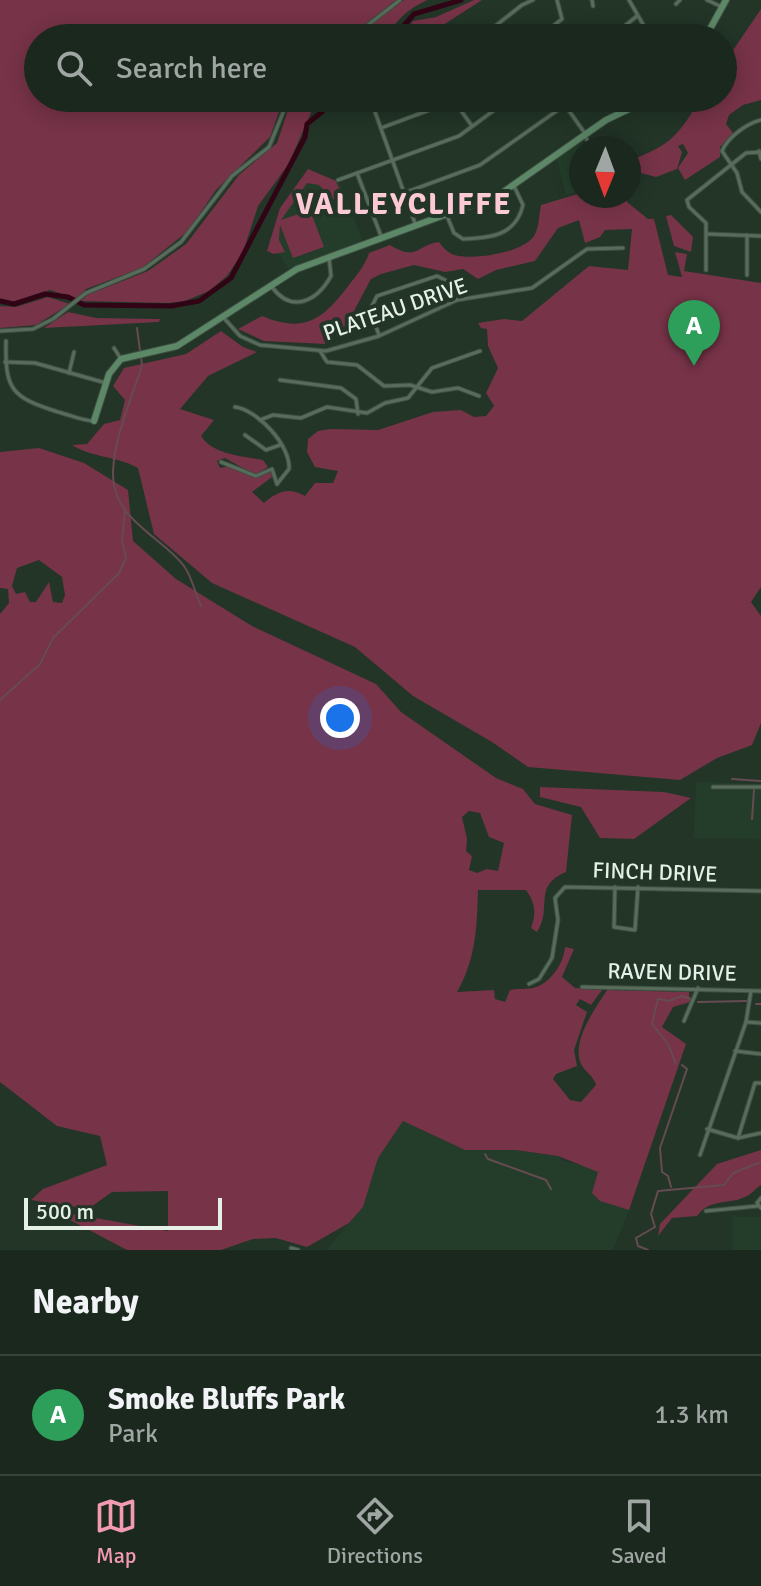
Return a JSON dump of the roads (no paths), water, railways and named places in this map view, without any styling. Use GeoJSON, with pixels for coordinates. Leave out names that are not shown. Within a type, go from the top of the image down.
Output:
{"type":"FeatureCollection","features":[{"type":"Feature","properties":{"kind":"street"},"geometry":{"type":"LineString","coordinates":[[369,24],[400,0]]}},
{"type":"Feature","properties":{"kind":"street"},"geometry":{"type":"LineString","coordinates":[[499,24],[533,0]]}},
{"type":"Feature","properties":{"kind":"street"},"geometry":{"type":"LineString","coordinates":[[556,24],[562,19],[557,0]]}},
{"type":"Feature","properties":{"kind":"street"},"geometry":{"type":"LineString","coordinates":[[592,0],[593,6]]}},
{"type":"Feature","properties":{"kind":"street"},"geometry":{"type":"LineString","coordinates":[[629,0],[645,24]]}},
{"type":"Feature","properties":{"kind":"street"},"geometry":{"type":"LineString","coordinates":[[676,4],[680,0]]}},
{"type":"Feature","properties":{"kind":"street"},"geometry":{"type":"LineString","coordinates":[[707,0],[722,7]]}},
{"type":"Feature","properties":{"kind":"street"},"geometry":{"type":"LineString","coordinates":[[713,24],[726,0]]}},
{"type":"Feature","properties":{"kind":"street"},"geometry":{"type":"LineString","coordinates":[[627,24],[637,16]]}},
{"type":"Feature","properties":{"kind":"street"},"geometry":{"type":"LineString","coordinates":[[0,331],[33,329],[96,288],[144,269],[188,235],[232,176],[269,147],[283,112]]}},
{"type":"Feature","properties":{"kind":"street"},"geometry":{"type":"LineString","coordinates":[[375,112],[416,226]]}},
{"type":"Feature","properties":{"kind":"street"},"geometry":{"type":"LineString","coordinates":[[381,128],[422,112]]}},
{"type":"Feature","properties":{"kind":"street"},"geometry":{"type":"LineString","coordinates":[[462,112],[472,126]]}},
{"type":"Feature","properties":{"kind":"street"},"geometry":{"type":"LineString","coordinates":[[338,180],[459,136],[491,112]]}},
{"type":"Feature","properties":{"kind":"street"},"geometry":{"type":"LineString","coordinates":[[404,193],[480,165],[557,112]]}},
{"type":"Feature","properties":{"kind":"street"},"geometry":{"type":"LineString","coordinates":[[568,112],[586,135]]}},
{"type":"Feature","properties":{"kind":"street"},"geometry":{"type":"LineString","coordinates":[[6,341],[6,377],[20,397],[94,421],[106,383],[121,359],[177,346],[297,269],[496,197],[622,112]]}},
{"type":"Feature","properties":{"kind":"street"},"geometry":{"type":"LineString","coordinates":[[761,120],[746,127],[724,145],[722,154],[744,194],[761,212]]}},
{"type":"Feature","properties":{"kind":"street"},"geometry":{"type":"LineString","coordinates":[[706,270],[708,234],[705,221],[689,207],[687,200],[746,153],[760,151],[761,159]]}},
{"type":"Feature","properties":{"kind":"street"},"geometry":{"type":"LineString","coordinates":[[357,173],[382,239]]}},
{"type":"Feature","properties":{"kind":"street"},"geometry":{"type":"LineString","coordinates":[[447,215],[454,233],[463,239],[511,230],[518,222],[523,205],[514,186]]}},
{"type":"Feature","properties":{"kind":"street"},"geometry":{"type":"LineString","coordinates":[[708,234],[761,236]]}},
{"type":"Feature","properties":{"kind":"street"},"geometry":{"type":"LineString","coordinates":[[747,235],[747,275]]}},
{"type":"Feature","properties":{"kind":"street","name":"PLATEAU DRIVE"},"geometry":{"type":"LineString","coordinates":[[223,317],[240,336],[253,343],[320,351],[379,336],[457,300],[528,289],[583,251],[623,248]]}},
{"type":"Feature","properties":{"kind":"street"},"geometry":{"type":"LineString","coordinates":[[271,284],[284,299],[302,302],[314,299],[331,276],[329,257]]}},
{"type":"Feature","properties":{"kind":"street"},"geometry":{"type":"LineString","coordinates":[[379,336],[370,310],[377,296],[437,276],[449,282],[457,300]]}},
{"type":"Feature","properties":{"kind":"street"},"geometry":{"type":"LineString","coordinates":[[114,348],[121,359]]}},
{"type":"Feature","properties":{"kind":"street"},"geometry":{"type":"LineString","coordinates":[[320,351],[323,359],[331,363],[357,365],[384,386],[417,387],[432,392],[458,388],[479,396]]}},
{"type":"Feature","properties":{"kind":"street"},"geometry":{"type":"LineString","coordinates":[[260,420],[269,415],[301,418],[327,407],[358,414],[408,398],[432,368],[480,351]]}},
{"type":"Feature","properties":{"kind":"street"},"geometry":{"type":"LineString","coordinates":[[69,373],[74,352]]}},
{"type":"Feature","properties":{"kind":"street"},"geometry":{"type":"LineString","coordinates":[[5,362],[35,363],[106,383]]}},
{"type":"Feature","properties":{"kind":"street"},"geometry":{"type":"LineString","coordinates":[[280,380],[345,389],[356,399],[358,414]]}},
{"type":"Feature","properties":{"kind":"street"},"geometry":{"type":"LineString","coordinates":[[221,462],[256,476],[272,469],[277,484],[287,474],[290,463],[260,420],[248,410],[235,407]]}},
{"type":"Feature","properties":{"kind":"street"},"geometry":{"type":"LineString","coordinates":[[245,435],[266,450],[280,445]]}},
{"type":"Feature","properties":{"kind":"street"},"geometry":{"type":"LineString","coordinates":[[713,787],[761,787]]}},
{"type":"Feature","properties":{"kind":"street","name":"FINCH DRIVE"},"geometry":{"type":"LineString","coordinates":[[529,984],[539,979],[552,958],[552,942],[558,920],[555,900],[560,890],[572,886],[761,891]]}},
{"type":"Feature","properties":{"kind":"street"},"geometry":{"type":"LineString","coordinates":[[615,887],[614,927],[635,930],[638,887]]}},
{"type":"Feature","properties":{"kind":"street","name":"RAVEN DRIVE"},"geometry":{"type":"LineString","coordinates":[[582,987],[761,991]]}},
{"type":"Feature","properties":{"kind":"street"},"geometry":{"type":"LineString","coordinates":[[684,1021],[698,988]]}},
{"type":"Feature","properties":{"kind":"street"},"geometry":{"type":"LineString","coordinates":[[700,1155],[746,1022],[751,990]]}},
{"type":"Feature","properties":{"kind":"street"},"geometry":{"type":"LineString","coordinates":[[746,1022],[761,1023]]}},
{"type":"Feature","properties":{"kind":"street"},"geometry":{"type":"LineString","coordinates":[[735,1051],[761,1054]]}},
{"type":"Feature","properties":{"kind":"street"},"geometry":{"type":"LineString","coordinates":[[738,1138],[755,1083],[761,1083]]}},
{"type":"Feature","properties":{"kind":"street"},"geometry":{"type":"LineString","coordinates":[[707,1129],[738,1138],[761,1133]]}},
{"type":"Feature","properties":{"kind":"street"},"geometry":{"type":"LineString","coordinates":[[706,1211],[759,1207],[761,1198]]}},
{"type":"Feature","properties":{"kind":"street"},"geometry":{"type":"LineString","coordinates":[[291,1248],[298,1250]]}},
{"type":"Feature","properties":{"kind":"waterway"},"geometry":{"type":"LineString","coordinates":[[405,24],[414,14],[461,0]]}},
{"type":"Feature","properties":{"kind":"waterway"},"geometry":{"type":"LineString","coordinates":[[0,301],[14,304],[45,294],[68,297],[84,305],[171,306],[199,301],[231,278],[305,137],[307,124],[322,112]]}},
{"type":"Feature","properties":{"kind":"waterway"},"geometry":{"type":"LineString","coordinates":[[137,328],[140,351]]}},
{"type":"Feature","properties":{"kind":"waterway"},"geometry":{"type":"LineString","coordinates":[[141,357],[142,365],[114,458],[115,488],[129,514],[184,566],[201,606]]}},
{"type":"Feature","properties":{"kind":"waterway"},"geometry":{"type":"LineString","coordinates":[[0,700],[40,664],[53,638],[119,573],[126,558],[122,540],[125,511]]}},
{"type":"Feature","properties":{"kind":"waterway"},"geometry":{"type":"LineString","coordinates":[[732,779],[761,781]]}},
{"type":"Feature","properties":{"kind":"waterway"},"geometry":{"type":"LineString","coordinates":[[752,819],[754,790]]}},
{"type":"Feature","properties":{"kind":"waterway"},"geometry":{"type":"LineString","coordinates":[[676,1064],[668,1044],[652,1024],[658,999],[669,1001],[682,996],[691,999]]}},
{"type":"Feature","properties":{"kind":"waterway"},"geometry":{"type":"LineString","coordinates":[[698,1002],[747,1001]]}},
{"type":"Feature","properties":{"kind":"waterway"},"geometry":{"type":"LineString","coordinates":[[756,1004],[761,1004]]}},
{"type":"Feature","properties":{"kind":"waterway"},"geometry":{"type":"LineString","coordinates":[[671,1187],[668,1176],[662,1172],[660,1148],[687,1069],[682,1065]]}},
{"type":"Feature","properties":{"kind":"waterway"},"geometry":{"type":"LineString","coordinates":[[485,1154],[488,1159],[546,1180],[551,1189]]}},
{"type":"Feature","properties":{"kind":"waterway"},"geometry":{"type":"LineString","coordinates":[[648,1250],[638,1246],[636,1238],[655,1227],[651,1214],[658,1191],[724,1185],[733,1173],[761,1162]]}},
{"type":"Feature","properties":{"kind":"place","name":"Smoke Bluffs Park"},"geometry":{"type":"Point","coordinates":[694,366]}},
{"type":"Feature","properties":{"kind":"district","name":"VALLEYCLIFFE"},"geometry":{"type":"Point","coordinates":[404,204]}}]}
